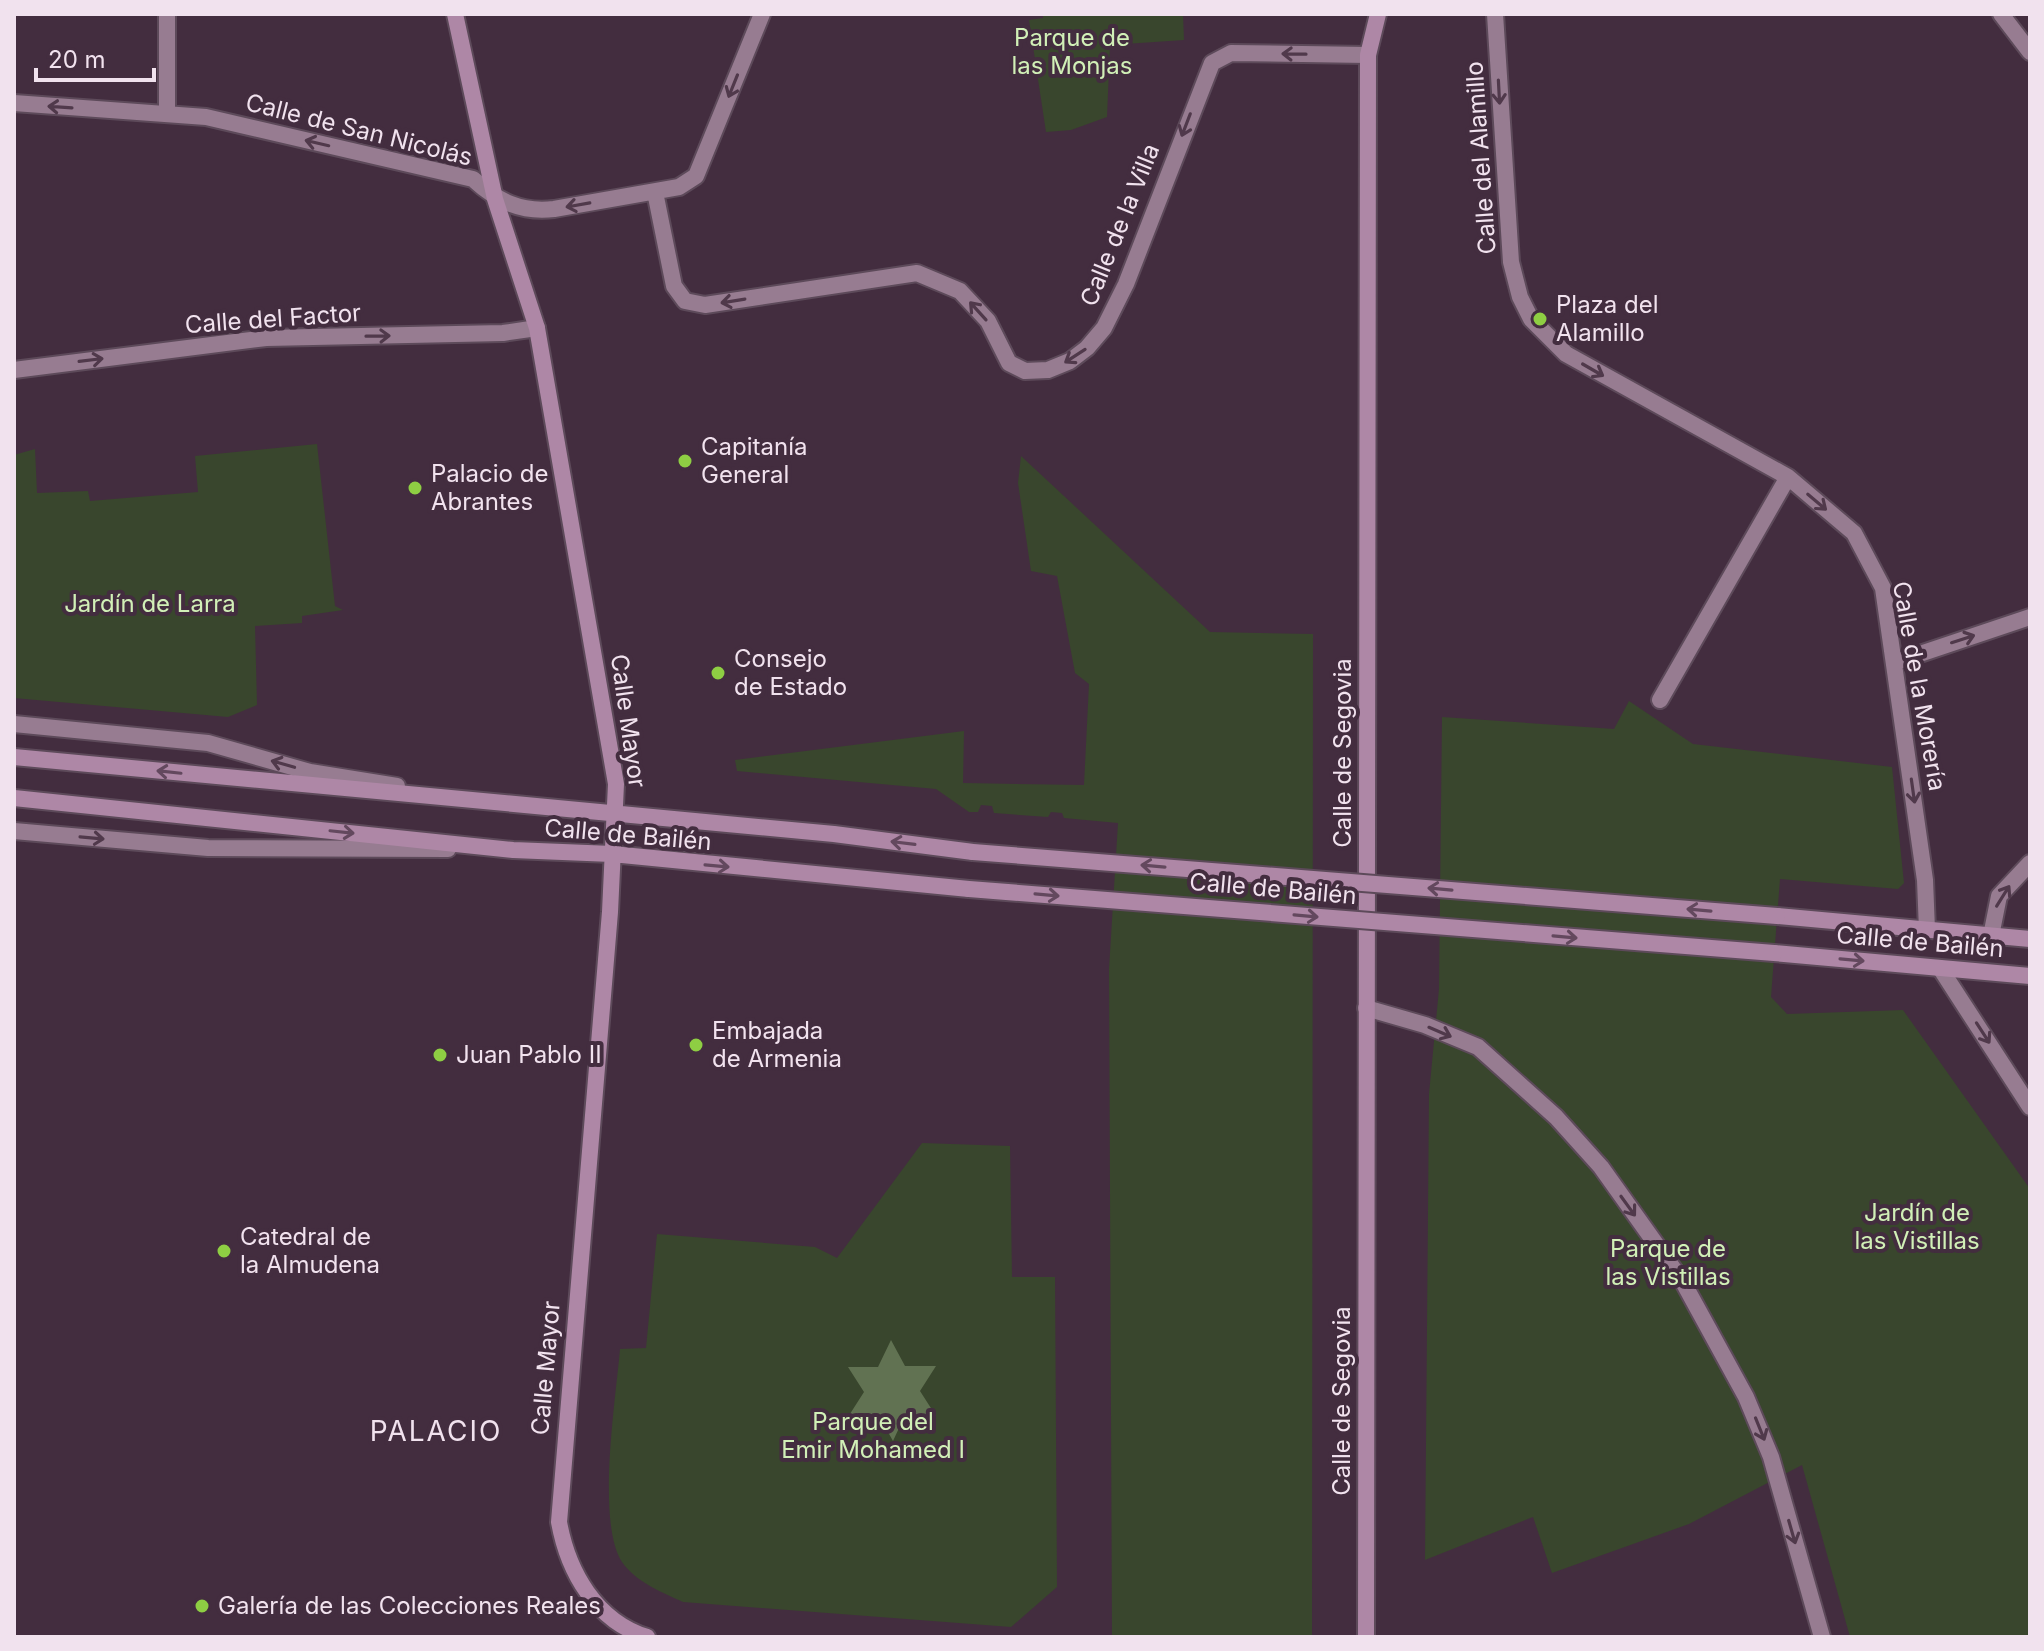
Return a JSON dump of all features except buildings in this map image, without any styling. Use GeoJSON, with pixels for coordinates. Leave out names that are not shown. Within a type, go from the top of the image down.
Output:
{"type":"FeatureCollection","features":[{"type":"Feature","properties":{"kind":"main road","name":"Calle Mayor"},"geometry":{"type":"LineString","coordinates":[[455,14],[495,199],[537,328],[614,766],[610,912],[559,1493],[564,1549],[584,1587],[613,1620],[647,1637]]}},
{"type":"Feature","properties":{"kind":"main road","name":"Calle de Segovia"},"geometry":{"type":"LineString","coordinates":[[1366,1637],[1368,55],[1378,14]]}},
{"type":"Feature","properties":{"kind":"main road","name":"Calle de Bailén"},"geometry":{"type":"LineString","coordinates":[[14,757],[615,816],[834,834],[973,852],[2030,939]]}},
{"type":"Feature","properties":{"kind":"main road","name":"Calle de Bailén"},"geometry":{"type":"LineString","coordinates":[[14,798],[513,850],[612,854],[969,889],[2030,976]]}},
{"type":"Feature","properties":{"kind":"street"},"geometry":{"type":"LineString","coordinates":[[167,14],[167,114]]}},
{"type":"Feature","properties":{"kind":"street","name":"Calle de San Nicolás"},"geometry":{"type":"LineString","coordinates":[[14,103],[206,117],[473,179],[495,199],[534,211],[679,187],[696,176],[762,14]]}},
{"type":"Feature","properties":{"kind":"street","name":"Calle del Alamillo"},"geometry":{"type":"LineString","coordinates":[[1495,14],[1509,233],[1520,297]]}},
{"type":"Feature","properties":{"kind":"street"},"geometry":{"type":"LineString","coordinates":[[2001,14],[2027,49]]}},
{"type":"Feature","properties":{"kind":"street","name":"Calle de la Villa"},"geometry":{"type":"LineString","coordinates":[[655,192],[674,286],[685,301],[705,305],[917,273],[960,291],[988,321],[1009,363],[1025,371],[1048,370],[1070,361],[1087,348],[1104,328],[1126,284],[1207,71],[1220,56],[1240,53],[1368,55]]}},
{"type":"Feature","properties":{"kind":"street","name":"Calle de la Morería"},"geometry":{"type":"LineString","coordinates":[[1520,297],[1531,319],[1566,354],[1788,477],[1854,533],[1883,588],[1925,880],[1927,930]]}},
{"type":"Feature","properties":{"kind":"street","name":"Calle del Factor"},"geometry":{"type":"LineString","coordinates":[[14,370],[266,338],[503,333],[537,328]]}},
{"type":"Feature","properties":{"kind":"street"},"geometry":{"type":"LineString","coordinates":[[1660,700],[1788,477]]}},
{"type":"Feature","properties":{"kind":"street"},"geometry":{"type":"LineString","coordinates":[[1896,662],[2030,617]]}},
{"type":"Feature","properties":{"kind":"street","name":"Calle de Bailén"},"geometry":{"type":"LineString","coordinates":[[14,724],[208,743],[310,772],[525,807]]}},
{"type":"Feature","properties":{"kind":"street","name":"Calle de Bailén"},"geometry":{"type":"LineString","coordinates":[[14,831],[208,848],[513,850]]}},
{"type":"Feature","properties":{"kind":"street"},"geometry":{"type":"LineString","coordinates":[[1991,936],[1999,896],[2030,863]]}},
{"type":"Feature","properties":{"kind":"street"},"geometry":{"type":"LineString","coordinates":[[1940,968],[2030,1107]]}},
{"type":"Feature","properties":{"kind":"street"},"geometry":{"type":"LineString","coordinates":[[1366,1008],[1425,1025],[1478,1047],[1556,1117],[1601,1167],[1683,1282],[1746,1397],[1771,1457],[1822,1637]]}},
{"type":"Feature","properties":{"kind":"green space","name":"Parque de las Monjas"},"geometry":{"type":"Polygon","coordinates":[[[1043,14],[1183,14],[1184,40],[1110,45],[1107,117],[1071,130],[1046,132],[1029,20],[1043,18],[1043,14]]]}},
{"type":"Feature","properties":{"kind":"green space","name":"Jardín de Larra"},"geometry":{"type":"Polygon","coordinates":[[[317,444],[335,606],[343,610],[302,616],[302,623],[255,626],[257,705],[228,717],[14,698],[14,455],[35,449],[37,493],[88,491],[90,501],[198,492],[195,456],[317,444]]]}},
{"type":"Feature","properties":{"kind":"green space"},"geometry":{"type":"Polygon","coordinates":[[[1021,456],[1210,632],[1313,634],[1312,1637],[1112,1637],[1109,969],[1118,823],[1064,818],[1062,813],[1051,812],[1048,817],[994,813],[992,806],[981,805],[978,812],[969,812],[936,789],[737,771],[735,760],[964,731],[963,783],[1084,785],[1089,684],[1075,673],[1057,576],[1031,571],[1018,483],[1021,456]]]}},
{"type":"Feature","properties":{"kind":"green space","name":"Parque de las Vistillas"},"geometry":{"type":"Polygon","coordinates":[[[1629,701],[1693,744],[1892,767],[1904,883],[1898,889],[1780,879],[1771,997],[1787,1014],[1903,1010],[2030,1189],[2030,1637],[1850,1637],[1802,1465],[1689,1524],[1552,1573],[1533,1517],[1425,1560],[1429,1094],[1439,989],[1442,717],[1614,729],[1629,701]]]}},
{"type":"Feature","properties":{"kind":"green space","name":"Parque del Emir Mohamed I"},"geometry":{"type":"Polygon","coordinates":[[[922,1143],[1010,1146],[1012,1277],[1055,1277],[1057,1587],[1011,1627],[683,1602],[650,1586],[622,1562],[614,1543],[609,1490],[620,1349],[646,1348],[657,1234],[815,1247],[837,1258],[922,1143]]]}},
{"type":"Feature","properties":{"kind":"shaded area"},"geometry":{"type":"Polygon","coordinates":[[[891,1340],[905,1366],[936,1366],[920,1391],[936,1416],[905,1415],[893,1441],[879,1416],[848,1417],[864,1392],[848,1367],[878,1367],[891,1340]]]}},
{"type":"Feature","properties":{"kind":"place","name":"Plaza del Alamillo"},"geometry":{"type":"Point","coordinates":[1540,319]}},
{"type":"Feature","properties":{"kind":"place","name":"Capitanía General"},"geometry":{"type":"Point","coordinates":[685,461]}},
{"type":"Feature","properties":{"kind":"place","name":"Palacio de Abrantes"},"geometry":{"type":"Point","coordinates":[415,488]}},
{"type":"Feature","properties":{"kind":"place","name":"Consejo de Estado"},"geometry":{"type":"Point","coordinates":[718,673]}},
{"type":"Feature","properties":{"kind":"place","name":"Embajada de Armenia"},"geometry":{"type":"Point","coordinates":[696,1045]}},
{"type":"Feature","properties":{"kind":"place","name":"Juan Pablo II"},"geometry":{"type":"Point","coordinates":[440,1055]}},
{"type":"Feature","properties":{"kind":"place","name":"Catedral de la Almudena"},"geometry":{"type":"Point","coordinates":[224,1251]}},
{"type":"Feature","properties":{"kind":"place","name":"Galería de las Colecciones Reales"},"geometry":{"type":"Point","coordinates":[202,1606]}},
{"type":"Feature","properties":{"kind":"district","name":"PALACIO"},"geometry":{"type":"Point","coordinates":[436,1431]}},
{"type":"Feature","properties":{"kind":"park label","name":"Jardín de las Vistillas"},"geometry":{"type":"Point","coordinates":[1917,1227]}}]}
